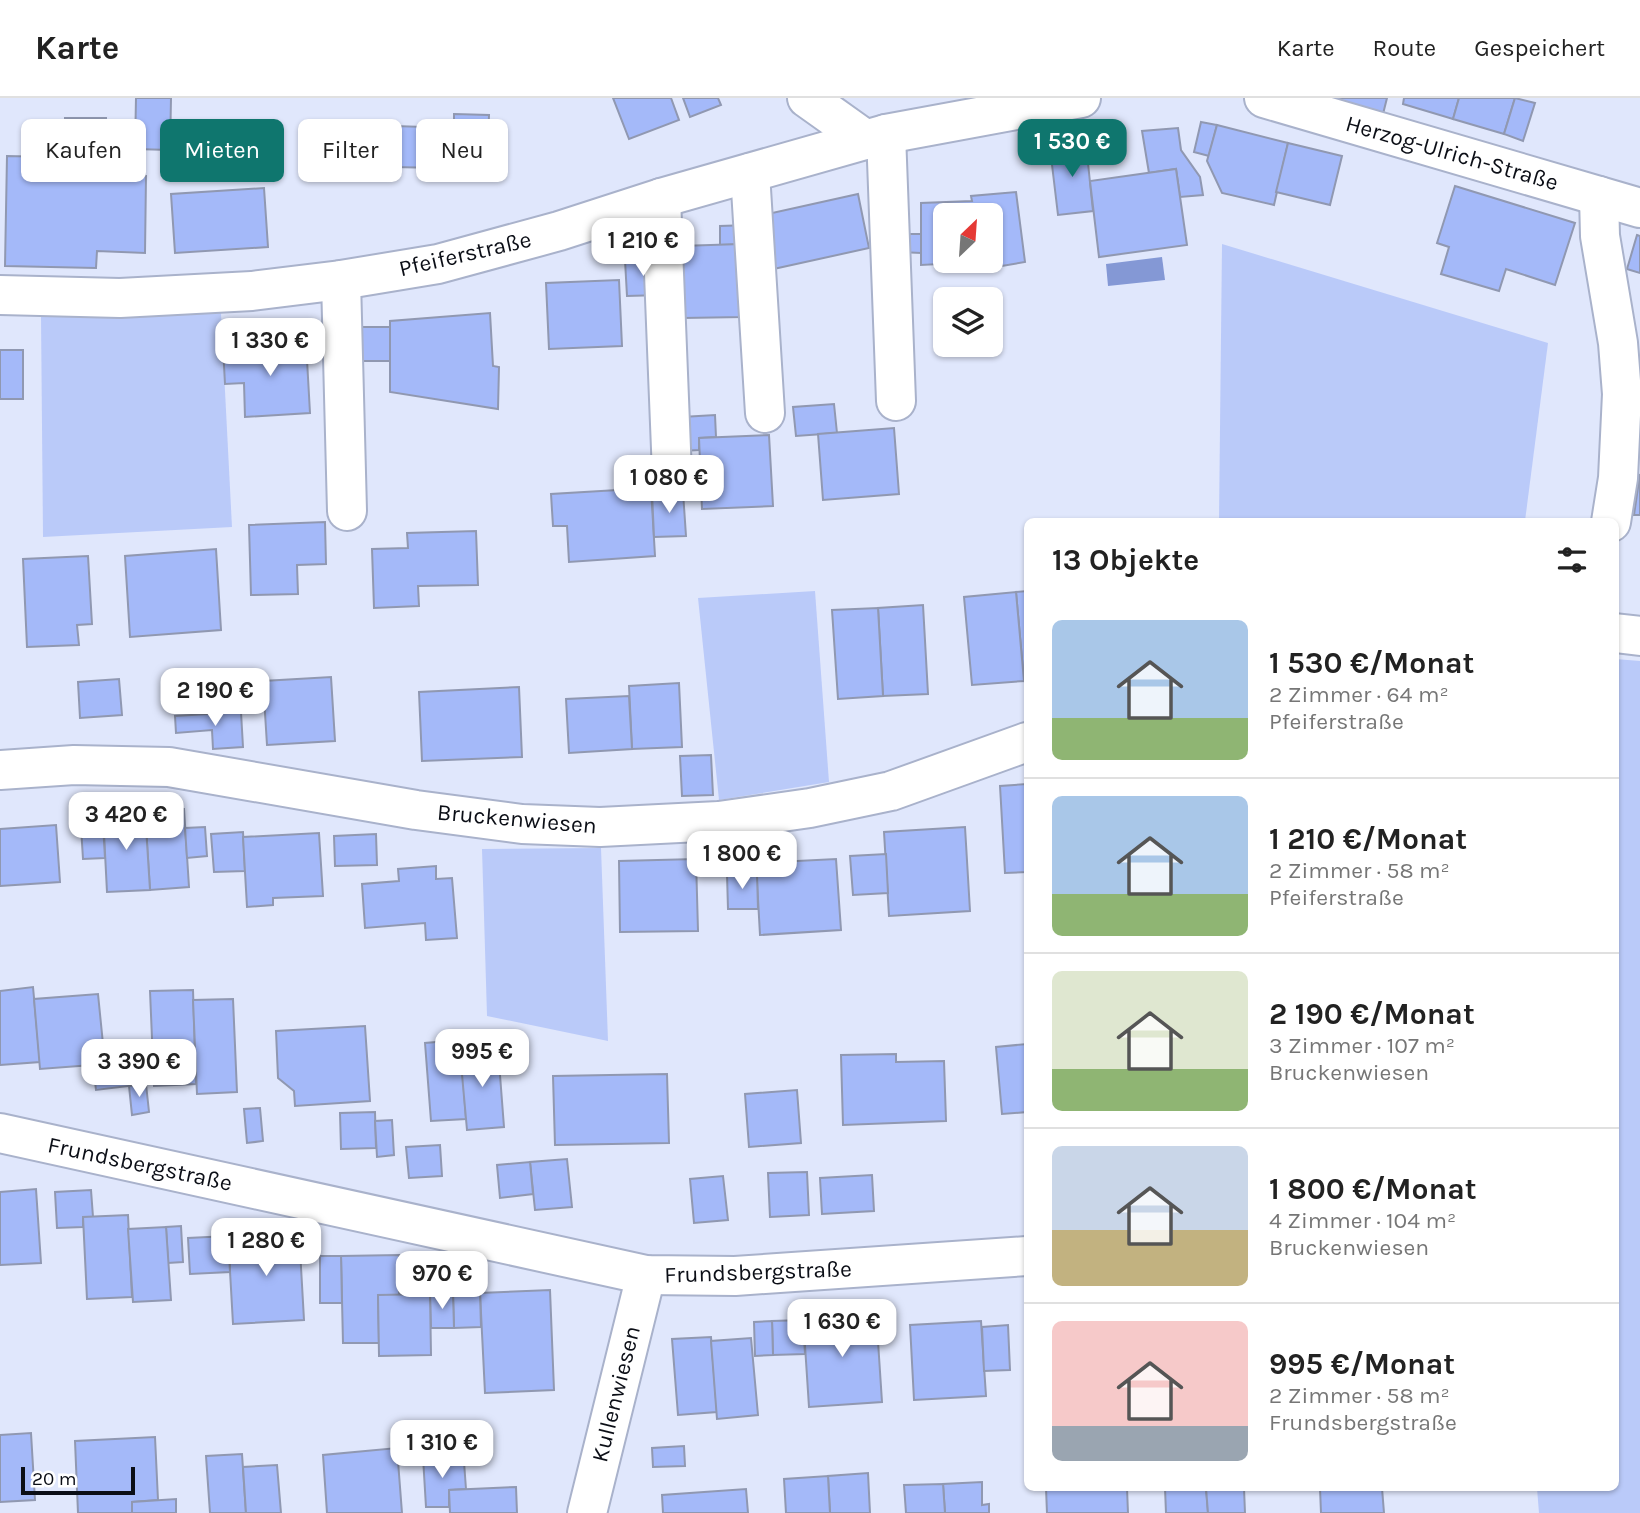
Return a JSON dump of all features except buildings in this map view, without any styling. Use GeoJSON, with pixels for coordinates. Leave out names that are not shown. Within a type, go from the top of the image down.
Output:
{"type":"FeatureCollection","features":[{"type":"Feature","properties":{"kind":"street"},"geometry":{"type":"LineString","coordinates":[[807,98],[876,137],[897,401]]}},
{"type":"Feature","properties":{"kind":"street","name":"Pfeiferstraße"},"geometry":{"type":"LineString","coordinates":[[0,295],[120,298],[252,291],[438,264],[876,137],[1081,98]]}},
{"type":"Feature","properties":{"kind":"street","name":"Herzog-Ulrich-Straße"},"geometry":{"type":"LineString","coordinates":[[1264,98],[1640,208]]}},
{"type":"Feature","properties":{"kind":"street"},"geometry":{"type":"LineString","coordinates":[[750,173],[765,414]]}},
{"type":"Feature","properties":{"kind":"street"},"geometry":{"type":"LineString","coordinates":[[1599,196],[1600,236],[1618,343],[1622,394],[1618,478],[1612,518]]}},
{"type":"Feature","properties":{"kind":"street"},"geometry":{"type":"LineString","coordinates":[[661,198],[673,474]]}},
{"type":"Feature","properties":{"kind":"street"},"geometry":{"type":"LineString","coordinates":[[341,280],[347,511]]}},
{"type":"Feature","properties":{"kind":"street"},"geometry":{"type":"LineString","coordinates":[[1619,633],[1640,636]]}},
{"type":"Feature","properties":{"kind":"street","name":"Bruckenwiesen"},"geometry":{"type":"LineString","coordinates":[[0,770],[74,765],[169,767],[522,824],[600,827],[719,821],[810,808],[891,791],[1024,743]]}},
{"type":"Feature","properties":{"kind":"street","name":"Frundsbergstraße"},"geometry":{"type":"LineString","coordinates":[[0,1133],[646,1275],[735,1276],[1024,1256]]}},
{"type":"Feature","properties":{"kind":"street","name":"Kullenwiesen"},"geometry":{"type":"LineString","coordinates":[[587,1513],[646,1275]]}},
{"type":"Feature","properties":{"kind":"shaded area"},"geometry":{"type":"Polygon","coordinates":[[[1222,244],[1548,343],[1525,518],[1219,518],[1222,244]]]}},
{"type":"Feature","properties":{"kind":"shaded area"},"geometry":{"type":"Polygon","coordinates":[[[1162,257],[1165,280],[1108,286],[1106,264],[1162,257]]]}},
{"type":"Feature","properties":{"kind":"shaded area"},"geometry":{"type":"Polygon","coordinates":[[[221,313],[232,527],[43,537],[41,317],[221,313]]]}},
{"type":"Feature","properties":{"kind":"shaded area"},"geometry":{"type":"Polygon","coordinates":[[[815,591],[829,782],[719,800],[698,598],[815,591]]]}},
{"type":"Feature","properties":{"kind":"shaded area"},"geometry":{"type":"Polygon","coordinates":[[[1619,659],[1640,661],[1640,1513],[1539,1513],[1537,1491],[1619,1491],[1619,659]]]}},
{"type":"Feature","properties":{"kind":"shaded area"},"geometry":{"type":"Polygon","coordinates":[[[601,848],[608,1041],[487,1016],[482,849],[601,848]]]}}]}
